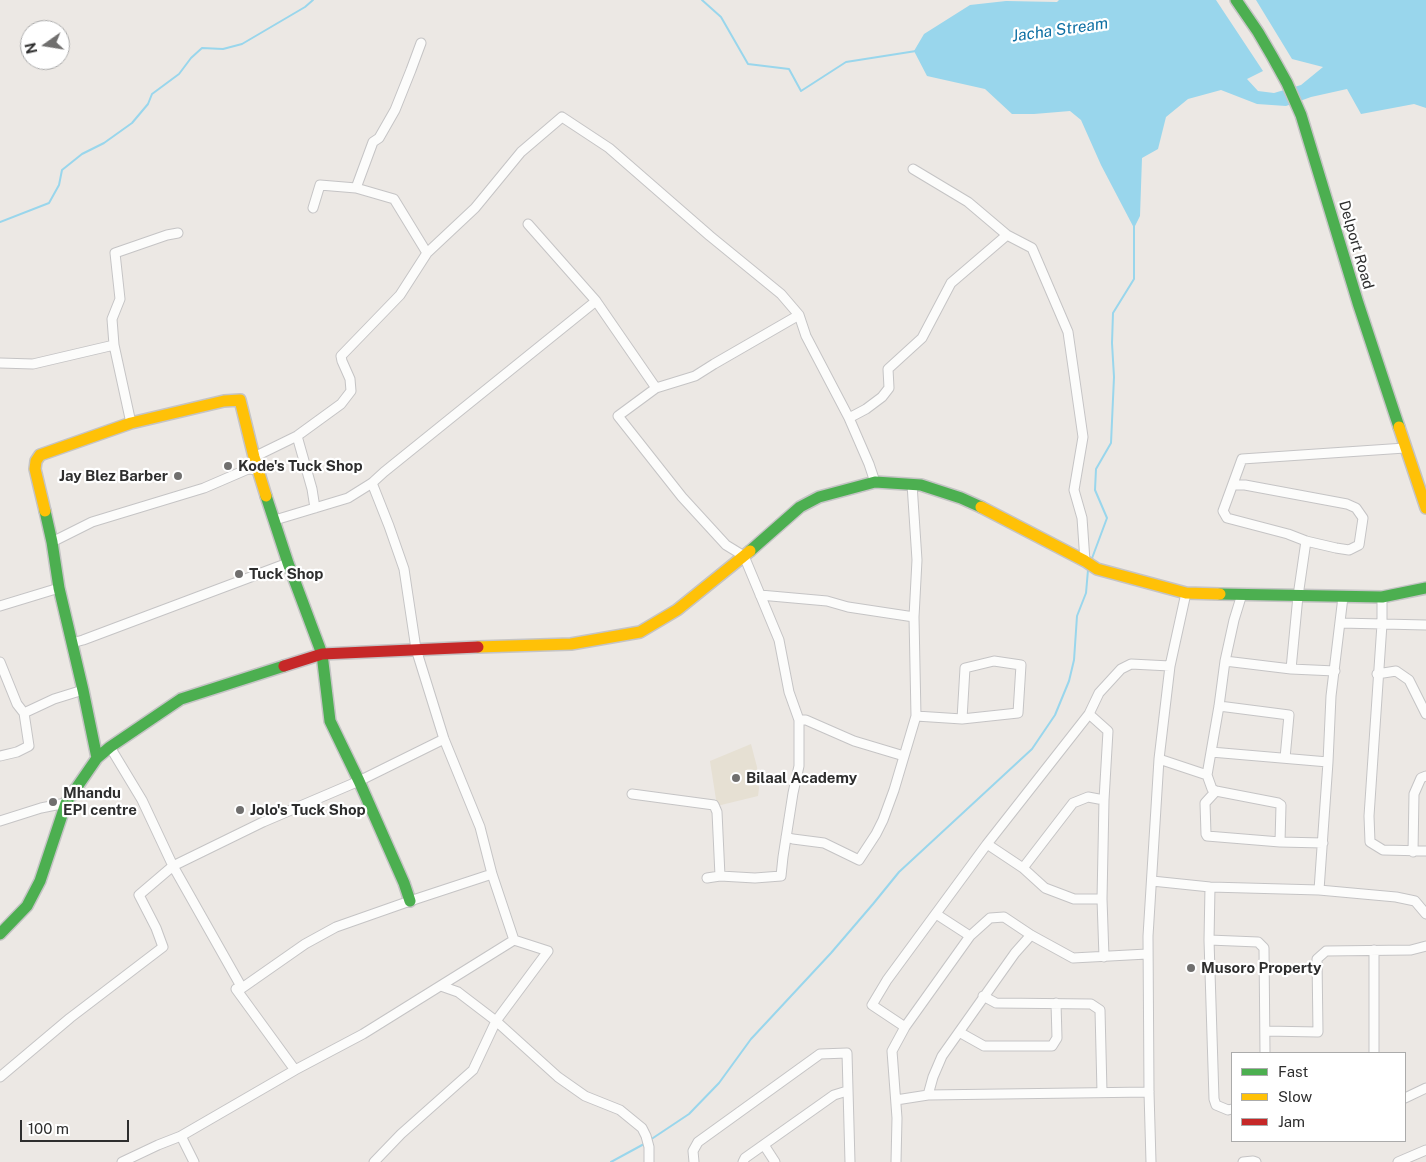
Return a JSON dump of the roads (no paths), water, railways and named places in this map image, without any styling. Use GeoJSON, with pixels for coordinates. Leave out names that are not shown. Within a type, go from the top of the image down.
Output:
{"type":"FeatureCollection","features":[{"type":"Feature","properties":{"kind":"street","name":"Delport Road"},"geometry":{"type":"LineString","coordinates":[[1236,0],[1258,32],[1298,105],[1358,302],[1426,508]]}},
{"type":"Feature","properties":{"kind":"street"},"geometry":{"type":"LineString","coordinates":[[356,188],[372,142],[379,138],[395,110],[420,42]]}},
{"type":"Feature","properties":{"kind":"street"},"geometry":{"type":"LineString","coordinates":[[254,457],[297,436],[341,404],[351,391],[350,379],[341,356],[400,295],[427,253],[475,208],[521,152],[562,117],[609,148],[710,236],[781,294],[799,314],[806,336],[849,418],[875,482]]}},
{"type":"Feature","properties":{"kind":"street"},"geometry":{"type":"LineString","coordinates":[[913,169],[968,202],[1007,235],[1032,248],[1068,332],[1083,437],[1074,490],[1082,518],[1085,561]]}},
{"type":"Feature","properties":{"kind":"street"},"geometry":{"type":"LineString","coordinates":[[313,208],[320,185],[356,188],[394,200],[427,253]]}},
{"type":"Feature","properties":{"kind":"street"},"geometry":{"type":"LineString","coordinates":[[528,224],[596,302],[656,388]]}},
{"type":"Feature","properties":{"kind":"street"},"geometry":{"type":"LineString","coordinates":[[131,423],[114,344],[112,318],[120,299],[114,253],[166,235],[178,233]]}},
{"type":"Feature","properties":{"kind":"street"},"geometry":{"type":"LineString","coordinates":[[849,418],[882,397],[889,388],[888,369],[922,338],[951,283],[1007,235]]}},
{"type":"Feature","properties":{"kind":"street"},"geometry":{"type":"LineString","coordinates":[[275,520],[348,498],[372,483],[596,302]]}},
{"type":"Feature","properties":{"kind":"street"},"geometry":{"type":"LineString","coordinates":[[707,878],[720,876],[755,878],[782,876],[786,837],[799,766],[799,720],[789,692],[779,640],[744,556],[726,545],[682,497],[618,416],[656,388],[695,376],[799,314]]}},
{"type":"Feature","properties":{"kind":"street"},"geometry":{"type":"LineString","coordinates":[[0,363],[33,364],[114,344]]}},
{"type":"Feature","properties":{"kind":"street"},"geometry":{"type":"LineString","coordinates":[[97,758],[59,588],[52,542],[35,469],[36,461],[40,456],[131,423],[224,401],[240,400],[254,457],[288,563],[322,654],[330,721],[359,781],[404,883],[410,901]]}},
{"type":"Feature","properties":{"kind":"street"},"geometry":{"type":"LineString","coordinates":[[297,436],[312,489],[315,508]]}},
{"type":"Feature","properties":{"kind":"street"},"geometry":{"type":"LineString","coordinates":[[1233,485],[1245,485],[1347,504],[1356,508],[1363,518],[1359,545],[1348,550],[1306,541],[1288,534],[1227,518],[1223,511],[1242,459],[1405,448]]}},
{"type":"Feature","properties":{"kind":"street"},"geometry":{"type":"LineString","coordinates":[[52,542],[92,522],[204,488],[248,469],[258,470]]}},
{"type":"Feature","properties":{"kind":"street"},"geometry":{"type":"LineString","coordinates":[[0,934],[27,906],[40,881],[66,802],[97,758],[110,747],[181,699],[322,654],[571,644],[640,632],[677,610],[744,556],[800,507],[819,497],[875,482],[921,485],[961,498],[1085,561],[1096,569],[1186,593],[1382,597],[1426,588]]}},
{"type":"Feature","properties":{"kind":"street"},"geometry":{"type":"LineString","coordinates":[[372,483],[404,568],[416,649],[444,739],[480,827],[492,874],[514,940]]}},
{"type":"Feature","properties":{"kind":"street"},"geometry":{"type":"LineString","coordinates":[[786,837],[824,843],[860,860],[882,820],[894,790],[916,716],[914,617],[916,560],[912,484]]}},
{"type":"Feature","properties":{"kind":"street"},"geometry":{"type":"LineString","coordinates":[[1291,669],[1298,596],[1306,541]]}},
{"type":"Feature","properties":{"kind":"street"},"geometry":{"type":"LineString","coordinates":[[72,643],[288,563]]}},
{"type":"Feature","properties":{"kind":"street"},"geometry":{"type":"LineString","coordinates":[[0,606],[59,588]]}},
{"type":"Feature","properties":{"kind":"street"},"geometry":{"type":"LineString","coordinates":[[1151,1162],[1147,954],[1159,759],[1170,666],[1186,593]]}},
{"type":"Feature","properties":{"kind":"street"},"geometry":{"type":"LineString","coordinates":[[1242,594],[1225,661],[1207,775],[1212,789],[1216,792],[1281,805],[1280,842]]}},
{"type":"Feature","properties":{"kind":"street"},"geometry":{"type":"LineString","coordinates":[[760,595],[828,601],[848,607],[914,617]]}},
{"type":"Feature","properties":{"kind":"street"},"geometry":{"type":"LineString","coordinates":[[1319,890],[1331,696],[1343,597]]}},
{"type":"Feature","properties":{"kind":"street"},"geometry":{"type":"LineString","coordinates":[[1382,597],[1382,624],[1369,816],[1370,842],[1383,850],[1426,851]]}},
{"type":"Feature","properties":{"kind":"street"},"geometry":{"type":"LineString","coordinates":[[1340,623],[1426,625]]}},
{"type":"Feature","properties":{"kind":"street"},"geometry":{"type":"LineString","coordinates":[[916,716],[962,720],[1018,713],[1021,664],[994,661],[965,668],[962,720]]}},
{"type":"Feature","properties":{"kind":"street"},"geometry":{"type":"LineString","coordinates":[[1225,661],[1291,669],[1335,671]]}},
{"type":"Feature","properties":{"kind":"street"},"geometry":{"type":"LineString","coordinates":[[0,662],[17,704],[24,713],[29,746],[17,752],[0,756]]}},
{"type":"Feature","properties":{"kind":"street"},"geometry":{"type":"LineString","coordinates":[[905,1027],[872,1005],[887,980],[987,844],[1089,714],[1099,693],[1121,669],[1131,664],[1170,666]]}},
{"type":"Feature","properties":{"kind":"street"},"geometry":{"type":"LineString","coordinates":[[1378,674],[1396,671],[1409,680],[1426,714]]}},
{"type":"Feature","properties":{"kind":"street"},"geometry":{"type":"LineString","coordinates":[[24,713],[54,699],[83,690]]}},
{"type":"Feature","properties":{"kind":"street"},"geometry":{"type":"LineString","coordinates":[[1219,706],[1288,715],[1285,758]]}},
{"type":"Feature","properties":{"kind":"street"},"geometry":{"type":"LineString","coordinates":[[1089,714],[1108,731],[1104,800],[1102,899],[1104,957]]}},
{"type":"Feature","properties":{"kind":"street"},"geometry":{"type":"LineString","coordinates":[[799,720],[806,720],[854,741],[904,756]]}},
{"type":"Feature","properties":{"kind":"street"},"geometry":{"type":"LineString","coordinates":[[0,1077],[70,1018],[163,947],[156,928],[139,895],[173,866],[263,822],[359,781],[444,739]]}},
{"type":"Feature","properties":{"kind":"street"},"geometry":{"type":"LineString","coordinates":[[110,747],[142,800],[173,866],[242,988]]}},
{"type":"Feature","properties":{"kind":"street"},"geometry":{"type":"LineString","coordinates":[[1211,752],[1328,762]]}},
{"type":"Feature","properties":{"kind":"street"},"geometry":{"type":"LineString","coordinates":[[1159,759],[1207,775]]}},
{"type":"Feature","properties":{"kind":"street"},"geometry":{"type":"LineString","coordinates":[[1413,852],[1414,794],[1421,778],[1426,776]]}},
{"type":"Feature","properties":{"kind":"street"},"geometry":{"type":"LineString","coordinates":[[1216,792],[1205,803],[1206,834],[1208,836],[1280,842],[1323,843]]}},
{"type":"Feature","properties":{"kind":"street"},"geometry":{"type":"LineString","coordinates":[[632,794],[714,805],[717,812],[720,876]]}},
{"type":"Feature","properties":{"kind":"street"},"geometry":{"type":"LineString","coordinates":[[1023,868],[1073,803],[1088,797],[1104,800]]}},
{"type":"Feature","properties":{"kind":"street"},"geometry":{"type":"LineString","coordinates":[[0,821],[66,802]]}},
{"type":"Feature","properties":{"kind":"street"},"geometry":{"type":"LineString","coordinates":[[987,844],[1023,868],[1045,888],[1074,899],[1102,899]]}},
{"type":"Feature","properties":{"kind":"street"},"geometry":{"type":"LineString","coordinates":[[295,1070],[236,989],[242,988],[305,944],[336,927],[492,874]]}},
{"type":"Feature","properties":{"kind":"street"},"geometry":{"type":"LineString","coordinates":[[1152,881],[1210,887],[1319,890],[1396,897],[1415,901],[1426,914]]}},
{"type":"Feature","properties":{"kind":"street"},"geometry":{"type":"LineString","coordinates":[[1210,887],[1209,940],[1214,1099],[1216,1105],[1228,1110],[1231,1109]]}},
{"type":"Feature","properties":{"kind":"street"},"geometry":{"type":"LineString","coordinates":[[936,914],[970,936]]}},
{"type":"Feature","properties":{"kind":"street"},"geometry":{"type":"LineString","coordinates":[[896,1162],[896,1100],[892,1051],[905,1027],[970,936],[990,918],[1004,917],[1031,935],[1074,958],[1147,954]]}},
{"type":"Feature","properties":{"kind":"street"},"geometry":{"type":"LineString","coordinates":[[928,1095],[932,1077],[942,1056],[983,996],[1031,935]]}},
{"type":"Feature","properties":{"kind":"street"},"geometry":{"type":"LineString","coordinates":[[122,1162],[138,1153],[181,1136],[295,1070],[363,1034],[514,940]]}},
{"type":"Feature","properties":{"kind":"street"},"geometry":{"type":"LineString","coordinates":[[374,1162],[472,1070],[496,1021],[548,951],[514,940]]}},
{"type":"Feature","properties":{"kind":"street"},"geometry":{"type":"LineString","coordinates":[[1209,940],[1258,942],[1264,948],[1265,1052]]}},
{"type":"Feature","properties":{"kind":"street"},"geometry":{"type":"LineString","coordinates":[[1264,1031],[1318,1032],[1317,959],[1326,951],[1411,950],[1426,946]]}},
{"type":"Feature","properties":{"kind":"street"},"geometry":{"type":"LineString","coordinates":[[1374,950],[1374,1052]]}},
{"type":"Feature","properties":{"kind":"street"},"geometry":{"type":"LineString","coordinates":[[441,986],[458,992],[496,1021],[558,1077],[586,1096],[620,1110],[642,1128],[649,1147],[649,1162]]}},
{"type":"Feature","properties":{"kind":"street"},"geometry":{"type":"LineString","coordinates":[[983,996],[996,1003],[1091,1004],[1100,1010],[1102,1092]]}},
{"type":"Feature","properties":{"kind":"street"},"geometry":{"type":"LineString","coordinates":[[960,1032],[984,1046],[1052,1046],[1057,1038],[1056,1003]]}},
{"type":"Feature","properties":{"kind":"street"},"geometry":{"type":"LineString","coordinates":[[694,1162],[693,1151],[698,1142],[820,1054],[847,1053],[850,1162]]}},
{"type":"Feature","properties":{"kind":"street"},"geometry":{"type":"LineString","coordinates":[[1406,1098],[1426,1088]]}},
{"type":"Feature","properties":{"kind":"street"},"geometry":{"type":"LineString","coordinates":[[743,1162],[745,1158],[834,1095],[847,1091]]}},
{"type":"Feature","properties":{"kind":"street"},"geometry":{"type":"LineString","coordinates":[[896,1100],[928,1095],[1149,1092]]}},
{"type":"Feature","properties":{"kind":"street"},"geometry":{"type":"LineString","coordinates":[[181,1136],[194,1162]]}},
{"type":"Feature","properties":{"kind":"street"},"geometry":{"type":"LineString","coordinates":[[764,1145],[774,1162]]}},
{"type":"Feature","properties":{"kind":"street"},"geometry":{"type":"LineString","coordinates":[[1398,1162],[1426,1150]]}},
{"type":"Feature","properties":{"kind":"street"},"geometry":{"type":"LineString","coordinates":[[138,1153],[144,1162]]}},
{"type":"Feature","properties":{"kind":"street"},"geometry":{"type":"LineString","coordinates":[[1243,1162],[1256,1162]]}},
{"type":"Feature","properties":{"kind":"water"},"geometry":{"type":"Polygon","coordinates":[[[1059,0],[1216,0],[1263,71],[1247,79],[1258,91],[1274,93],[1301,85],[1323,67],[1292,59],[1256,0],[1426,0],[1426,108],[1414,104],[1361,114],[1347,89],[1311,97],[1286,106],[1257,104],[1221,90],[1188,99],[1166,117],[1158,149],[1142,158],[1140,216],[1134,228],[1101,165],[1081,120],[1070,111],[1012,114],[985,89],[927,76],[914,51],[924,34],[970,5],[1006,1],[1057,2],[1059,0]]]}},
{"type":"Feature","properties":{"kind":"waterway","name":"Jacha Stream"},"geometry":{"type":"LineString","coordinates":[[0,222],[49,203],[59,185],[62,170],[82,154],[104,143],[132,123],[148,104],[152,94],[179,74],[191,58],[202,48],[223,49],[242,44],[305,7],[313,0]]}},
{"type":"Feature","properties":{"kind":"waterway","name":"Jacha Stream"},"geometry":{"type":"LineString","coordinates":[[702,0],[721,17],[748,64],[789,69],[801,91],[846,62],[916,51]]}},
{"type":"Feature","properties":{"kind":"waterway"},"geometry":{"type":"LineString","coordinates":[[1091,561],[1107,518],[1095,490],[1096,469],[1111,443],[1114,377],[1113,313],[1134,279],[1134,225]]}},
{"type":"Feature","properties":{"kind":"waterway"},"geometry":{"type":"LineString","coordinates":[[650,1140],[689,1114],[719,1083],[751,1039],[831,953],[899,872],[1032,749],[1055,715],[1069,681],[1074,660],[1077,616],[1086,593],[1088,570]]}},
{"type":"Feature","properties":{"kind":"waterway"},"geometry":{"type":"LineString","coordinates":[[611,1162],[644,1144]]}},
{"type":"Feature","properties":{"kind":"place","name":"Kode's Tuck Shop"},"geometry":{"type":"Point","coordinates":[228,466]}},
{"type":"Feature","properties":{"kind":"place","name":"Jay Blez Barber"},"geometry":{"type":"Point","coordinates":[178,476]}},
{"type":"Feature","properties":{"kind":"place","name":"Tuck Shop"},"geometry":{"type":"Point","coordinates":[239,574]}},
{"type":"Feature","properties":{"kind":"place","name":"Bilaal Academy"},"geometry":{"type":"Point","coordinates":[736,778]}},
{"type":"Feature","properties":{"kind":"place","name":"Mhandu EPI centre"},"geometry":{"type":"Point","coordinates":[53,802]}},
{"type":"Feature","properties":{"kind":"place","name":"Jolo's Tuck Shop"},"geometry":{"type":"Point","coordinates":[240,810]}},
{"type":"Feature","properties":{"kind":"place","name":"Musoro Property"},"geometry":{"type":"Point","coordinates":[1191,968]}}]}
